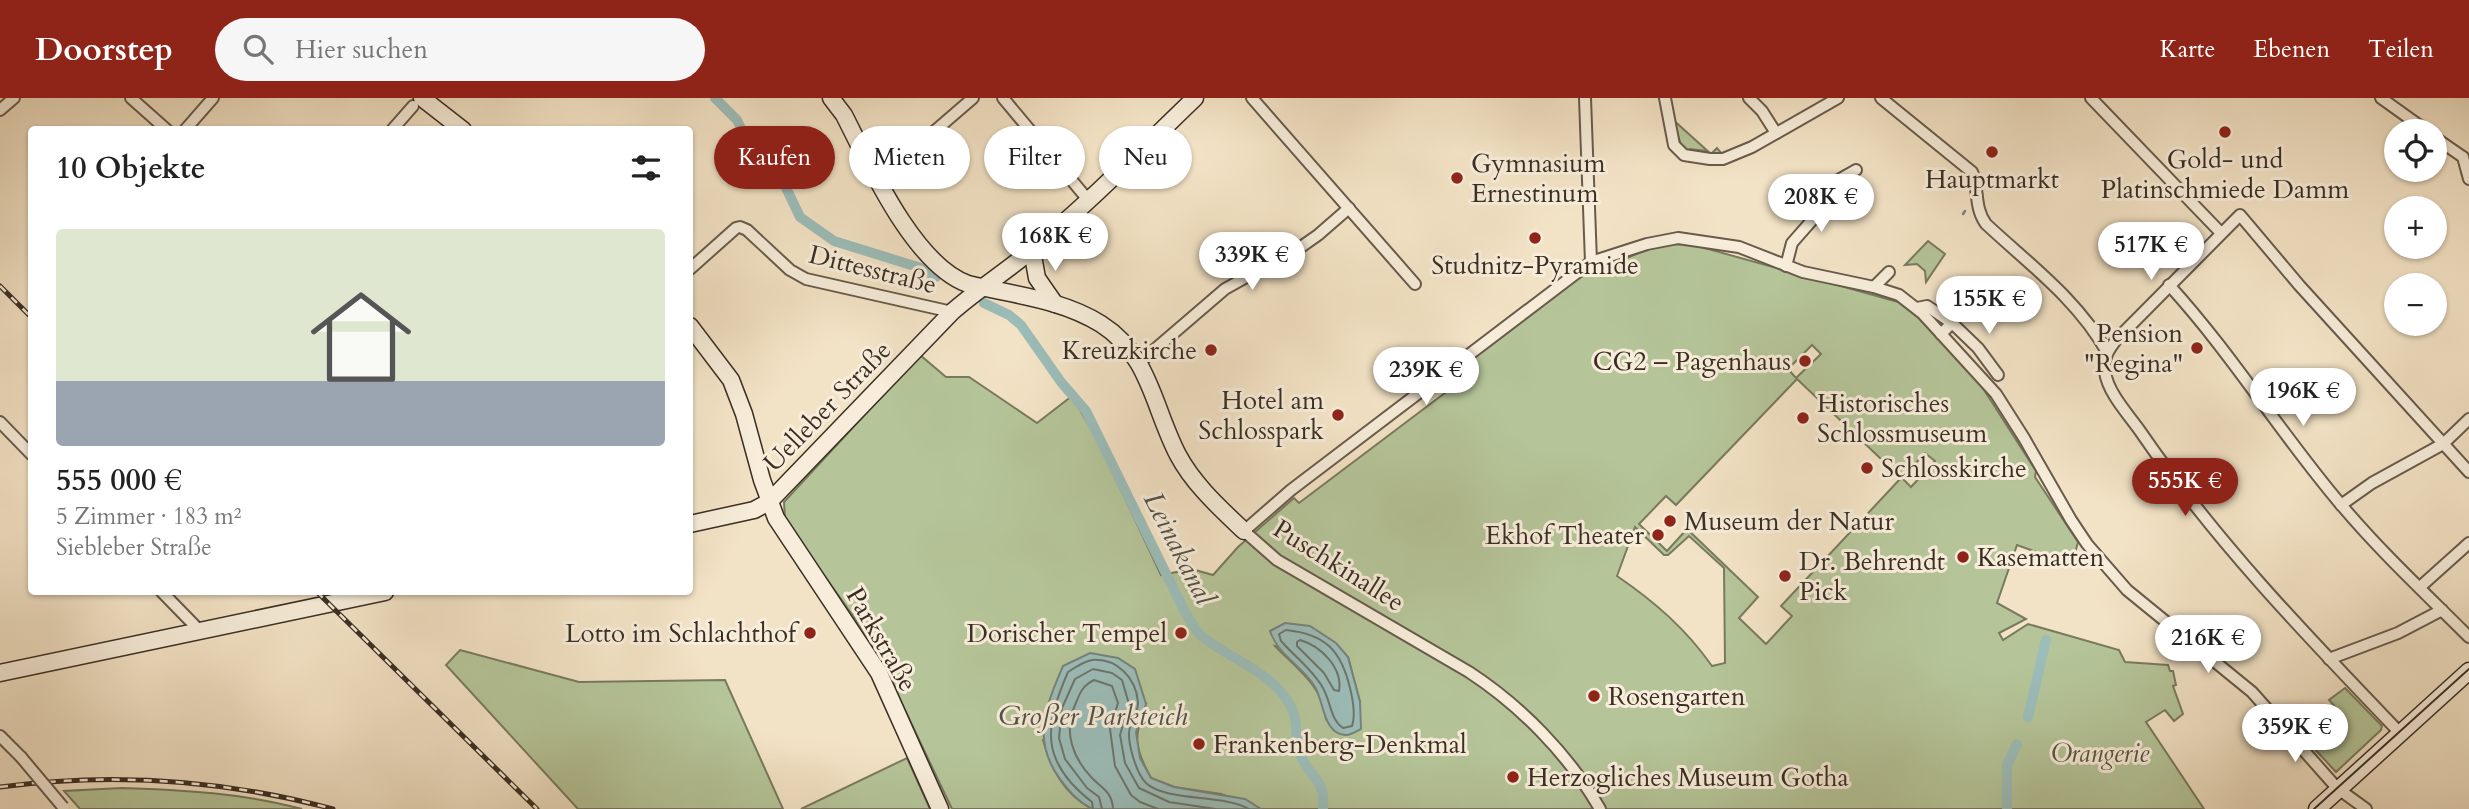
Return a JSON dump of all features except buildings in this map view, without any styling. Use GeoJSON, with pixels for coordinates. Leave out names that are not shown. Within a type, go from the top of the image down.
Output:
{"type":"FeatureCollection","features":[{"type":"Feature","properties":{"kind":"street"},"geometry":{"type":"LineString","coordinates":[[0,110],[14,98]]}},
{"type":"Feature","properties":{"kind":"street"},"geometry":{"type":"LineString","coordinates":[[131,98],[162,126]]}},
{"type":"Feature","properties":{"kind":"street"},"geometry":{"type":"LineString","coordinates":[[188,126],[213,98]]}},
{"type":"Feature","properties":{"kind":"street","name":"Puschkinallee"},"geometry":{"type":"LineString","coordinates":[[832,98],[850,126]]}},
{"type":"Feature","properties":{"kind":"street"},"geometry":{"type":"LineString","coordinates":[[941,126],[973,98]]}},
{"type":"Feature","properties":{"kind":"street"},"geometry":{"type":"LineString","coordinates":[[1003,98],[1089,201]]}},
{"type":"Feature","properties":{"kind":"street","name":"Uelleber Straße"},"geometry":{"type":"LineString","coordinates":[[693,523],[754,510],[769,502],[953,312],[1089,201],[1195,98]]}},
{"type":"Feature","properties":{"kind":"street"},"geometry":{"type":"LineString","coordinates":[[1252,98],[1415,284]]}},
{"type":"Feature","properties":{"kind":"street"},"geometry":{"type":"LineString","coordinates":[[1585,98],[1591,262]]}},
{"type":"Feature","properties":{"kind":"street"},"geometry":{"type":"LineString","coordinates":[[1665,98],[1674,145],[1684,155],[1723,159],[1752,147],[1838,98]]}},
{"type":"Feature","properties":{"kind":"street"},"geometry":{"type":"LineString","coordinates":[[1749,98],[1762,110],[1776,133]]}},
{"type":"Feature","properties":{"kind":"street"},"geometry":{"type":"LineString","coordinates":[[1881,98],[1972,172],[1982,218],[2076,306],[2095,330],[2107,352]]}},
{"type":"Feature","properties":{"kind":"street"},"geometry":{"type":"LineString","coordinates":[[2091,98],[2221,233]]}},
{"type":"Feature","properties":{"kind":"street"},"geometry":{"type":"LineString","coordinates":[[2381,98],[2410,119]]}},
{"type":"Feature","properties":{"kind":"street"},"geometry":{"type":"LineString","coordinates":[[396,126],[417,102],[456,126]]}},
{"type":"Feature","properties":{"kind":"street"},"geometry":{"type":"LineString","coordinates":[[2447,143],[2466,154],[2469,178]]}},
{"type":"Feature","properties":{"kind":"street"},"geometry":{"type":"LineString","coordinates":[[1786,266],[1792,243],[1814,218],[1817,192],[1856,170]]}},
{"type":"Feature","properties":{"kind":"street","name":"Puschkinallee"},"geometry":{"type":"LineString","coordinates":[[883,189],[904,226],[954,278],[1055,304],[1107,328],[1140,362],[1185,466],[1196,482],[1244,531],[1277,561],[1485,683],[1512,705],[1549,742],[1578,776],[1599,807]]}},
{"type":"Feature","properties":{"kind":"street"},"geometry":{"type":"LineString","coordinates":[[1140,362],[1225,289],[1288,257],[1349,208]]}},
{"type":"Feature","properties":{"kind":"street"},"geometry":{"type":"LineString","coordinates":[[2400,733],[2251,575],[2153,450],[2107,381],[2104,366],[2107,352],[2239,215],[2469,472]]}},
{"type":"Feature","properties":{"kind":"street","name":"Dittesstraße"},"geometry":{"type":"LineString","coordinates":[[693,266],[740,227],[747,230],[790,270],[806,279],[953,312]]}},
{"type":"Feature","properties":{"kind":"street"},"geometry":{"type":"LineString","coordinates":[[1244,531],[1291,491],[1591,262],[1647,244],[1678,238],[1739,247],[1814,275],[1899,295],[1937,311],[1952,323],[1978,348],[1998,375]]}},
{"type":"Feature","properties":{"kind":"street"},"geometry":{"type":"LineString","coordinates":[[1032,250],[1037,278],[1055,304]]}},
{"type":"Feature","properties":{"kind":"street"},"geometry":{"type":"LineString","coordinates":[[1874,288],[1889,272]]}},
{"type":"Feature","properties":{"kind":"street"},"geometry":{"type":"LineString","coordinates":[[2169,285],[2226,352],[2341,505],[2469,637]]}},
{"type":"Feature","properties":{"kind":"street"},"geometry":{"type":"LineString","coordinates":[[1920,303],[1941,334],[1996,394],[2087,544],[2127,590],[2252,692],[2339,789],[2366,809]]}},
{"type":"Feature","properties":{"kind":"street"},"geometry":{"type":"LineString","coordinates":[[1941,334],[1952,323]]}},
{"type":"Feature","properties":{"kind":"street","name":"Parkstraße"},"geometry":{"type":"LineString","coordinates":[[693,330],[720,363],[737,392],[769,502],[782,529],[879,673],[940,809]]}},
{"type":"Feature","properties":{"kind":"street"},"geometry":{"type":"LineString","coordinates":[[2341,505],[2372,483],[2442,444],[2469,419]]}},
{"type":"Feature","properties":{"kind":"street"},"geometry":{"type":"LineString","coordinates":[[2,427],[28,451]]}},
{"type":"Feature","properties":{"kind":"street"},"geometry":{"type":"LineString","coordinates":[[2420,587],[2469,543]]}},
{"type":"Feature","properties":{"kind":"street"},"geometry":{"type":"LineString","coordinates":[[165,595],[199,630]]}},
{"type":"Feature","properties":{"kind":"street"},"geometry":{"type":"LineString","coordinates":[[0,673],[370,595]]}},
{"type":"Feature","properties":{"kind":"street"},"geometry":{"type":"LineString","coordinates":[[2329,659],[2398,633],[2442,610]]}},
{"type":"Feature","properties":{"kind":"street"},"geometry":{"type":"LineString","coordinates":[[2317,809],[2469,671]]}},
{"type":"Feature","properties":{"kind":"street"},"geometry":{"type":"LineString","coordinates":[[0,736],[64,808]]}},
{"type":"Feature","properties":{"kind":"green space"},"geometry":{"type":"Polygon","coordinates":[[[1670,117],[1711,154],[1717,148],[1722,154],[1706,156],[1706,151],[1683,151],[1678,136],[1675,137],[1670,117]]]}},
{"type":"Feature","properties":{"kind":"green space"},"geometry":{"type":"Polygon","coordinates":[[[1928,241],[1945,254],[1926,282],[1925,271],[1917,264],[1905,265],[1928,241]]]}},
{"type":"Feature","properties":{"kind":"green space","name":"Orangerie"},"geometry":{"type":"Polygon","coordinates":[[[1694,245],[1898,302],[1924,322],[1977,379],[2036,471],[2035,477],[2078,542],[2072,565],[2017,545],[1997,603],[2026,619],[1999,633],[2003,640],[2028,624],[2119,650],[2125,662],[2168,665],[2170,671],[2173,671],[2176,685],[2173,686],[2183,714],[2174,721],[2165,710],[2146,722],[2204,809],[1261,809],[1221,794],[1174,787],[1151,778],[1137,741],[1146,704],[1043,740],[1060,780],[1074,796],[1092,809],[952,809],[886,670],[853,616],[785,520],[784,502],[920,355],[946,377],[969,377],[1037,423],[1072,396],[1097,439],[1161,575],[1192,569],[1213,575],[1238,547],[1294,498],[1299,503],[1474,371],[1468,361],[1576,279],[1656,246],[1694,245]],[[1812,345],[1788,369],[1796,378],[1821,354],[1812,345]],[[1797,379],[1676,505],[1666,496],[1639,524],[1667,551],[1687,529],[1758,597],[1739,618],[1766,644],[1792,616],[1781,606],[1901,478],[1797,379]],[[1925,453],[1902,478],[1911,487],[1935,461],[1925,453]],[[1635,527],[1617,576],[1681,628],[1712,666],[1725,663],[1724,568],[1689,536],[1668,555],[1664,555],[1635,527]],[[1275,646],[1307,678],[1320,697],[1326,719],[1360,702],[1348,657],[1275,646]]]}},
{"type":"Feature","properties":{"kind":"green space"},"geometry":{"type":"Polygon","coordinates":[[[460,650],[579,682],[725,680],[783,809],[578,809],[446,665],[460,650]]]}},
{"type":"Feature","properties":{"kind":"green space"},"geometry":{"type":"Polygon","coordinates":[[[2345,688],[2382,726],[2381,730],[2336,772],[2297,730],[2313,714],[2323,726],[2339,711],[2329,700],[2345,688]]]}},
{"type":"Feature","properties":{"kind":"green space"},"geometry":{"type":"Polygon","coordinates":[[[907,758],[930,809],[801,809],[907,758]]]}},
{"type":"Feature","properties":{"kind":"green space"},"geometry":{"type":"Polygon","coordinates":[[[122,788],[235,796],[302,809],[80,809],[64,791],[122,788]]]}},
{"type":"Feature","properties":{"kind":"water"},"geometry":{"type":"Polygon","coordinates":[[[1285,623],[1310,626],[1336,643],[1348,657],[1360,702],[1361,729],[1345,735],[1332,728],[1310,679],[1274,640],[1270,631],[1285,623]]]}},
{"type":"Feature","properties":{"kind":"water","name":"Großer Parkteich"},"geometry":{"type":"Polygon","coordinates":[[[1090,653],[1118,658],[1135,669],[1146,704],[1136,732],[1140,758],[1151,778],[1174,787],[1245,799],[1261,809],[1092,809],[1078,799],[1051,765],[1046,751],[1044,723],[1051,695],[1063,666],[1090,653]]]}},
{"type":"Feature","properties":{"kind":"waterway","name":"Leinakanal"},"geometry":{"type":"LineString","coordinates":[[715,98],[737,120],[749,146],[779,173],[800,217],[834,241],[921,268],[936,277]]}},
{"type":"Feature","properties":{"kind":"waterway","name":"Leinakanal"},"geometry":{"type":"LineString","coordinates":[[984,303],[1009,315],[1021,325],[1061,382],[1086,411],[1196,630],[1201,636],[1265,677],[1285,697],[1296,720],[1297,743],[1301,756],[1320,785],[1323,809]]}},
{"type":"Feature","properties":{"kind":"waterway","name":"Leinakanal"},"geometry":{"type":"LineString","coordinates":[[2028,717],[2046,640]]}},
{"type":"Feature","properties":{"kind":"waterway","name":"Leinakanal"},"geometry":{"type":"LineString","coordinates":[[2007,809],[2007,765],[2017,744]]}},
{"type":"Feature","properties":{"kind":"tram line"},"geometry":{"type":"LineString","coordinates":[[2314,809],[2469,669]]}},
{"type":"Feature","properties":{"kind":"railway"},"geometry":{"type":"LineString","coordinates":[[0,286],[28,314]]}},
{"type":"Feature","properties":{"kind":"railway"},"geometry":{"type":"LineString","coordinates":[[320,595],[537,809]]}},
{"type":"Feature","properties":{"kind":"railway"},"geometry":{"type":"LineString","coordinates":[[0,787],[84,780],[168,782],[251,791],[333,809]]}},
{"type":"Feature","properties":{"kind":"place","name":"Gold- und Platinschmiede Damm"},"geometry":{"type":"Point","coordinates":[2225,132]}},
{"type":"Feature","properties":{"kind":"place","name":"Hauptmarkt"},"geometry":{"type":"Point","coordinates":[1992,152]}},
{"type":"Feature","properties":{"kind":"place","name":"Gymnasium Ernestinum"},"geometry":{"type":"Point","coordinates":[1457,178]}},
{"type":"Feature","properties":{"kind":"place","name":"Studnitz-Pyramide"},"geometry":{"type":"Point","coordinates":[1535,238]}},
{"type":"Feature","properties":{"kind":"place","name":"Pension \"Regina\""},"geometry":{"type":"Point","coordinates":[2197,348]}},
{"type":"Feature","properties":{"kind":"place","name":"Kreuzkirche"},"geometry":{"type":"Point","coordinates":[1211,350]}},
{"type":"Feature","properties":{"kind":"place","name":"CG2 – Pagenhaus"},"geometry":{"type":"Point","coordinates":[1805,361]}},
{"type":"Feature","properties":{"kind":"place","name":"Hotel am Schlosspark"},"geometry":{"type":"Point","coordinates":[1338,415]}},
{"type":"Feature","properties":{"kind":"place","name":"Historisches Schlossmuseum"},"geometry":{"type":"Point","coordinates":[1803,418]}},
{"type":"Feature","properties":{"kind":"place","name":"Schlosskirche"},"geometry":{"type":"Point","coordinates":[1867,468]}},
{"type":"Feature","properties":{"kind":"place","name":"Museum der Natur"},"geometry":{"type":"Point","coordinates":[1670,521]}},
{"type":"Feature","properties":{"kind":"place","name":"Ekhof Theater"},"geometry":{"type":"Point","coordinates":[1658,535]}},
{"type":"Feature","properties":{"kind":"place","name":"Kasematten"},"geometry":{"type":"Point","coordinates":[1963,557]}},
{"type":"Feature","properties":{"kind":"place","name":"Dr. Behrendt Pick"},"geometry":{"type":"Point","coordinates":[1785,576]}},
{"type":"Feature","properties":{"kind":"place","name":"Lotto im Schlachthof"},"geometry":{"type":"Point","coordinates":[810,633]}},
{"type":"Feature","properties":{"kind":"place","name":"Dorischer Tempel"},"geometry":{"type":"Point","coordinates":[1181,633]}},
{"type":"Feature","properties":{"kind":"place","name":"Rosengarten"},"geometry":{"type":"Point","coordinates":[1594,696]}},
{"type":"Feature","properties":{"kind":"place","name":"Frankenberg-Denkmal"},"geometry":{"type":"Point","coordinates":[1199,744]}},
{"type":"Feature","properties":{"kind":"place","name":"Herzogliches Museum Gotha"},"geometry":{"type":"Point","coordinates":[1513,777]}}]}
